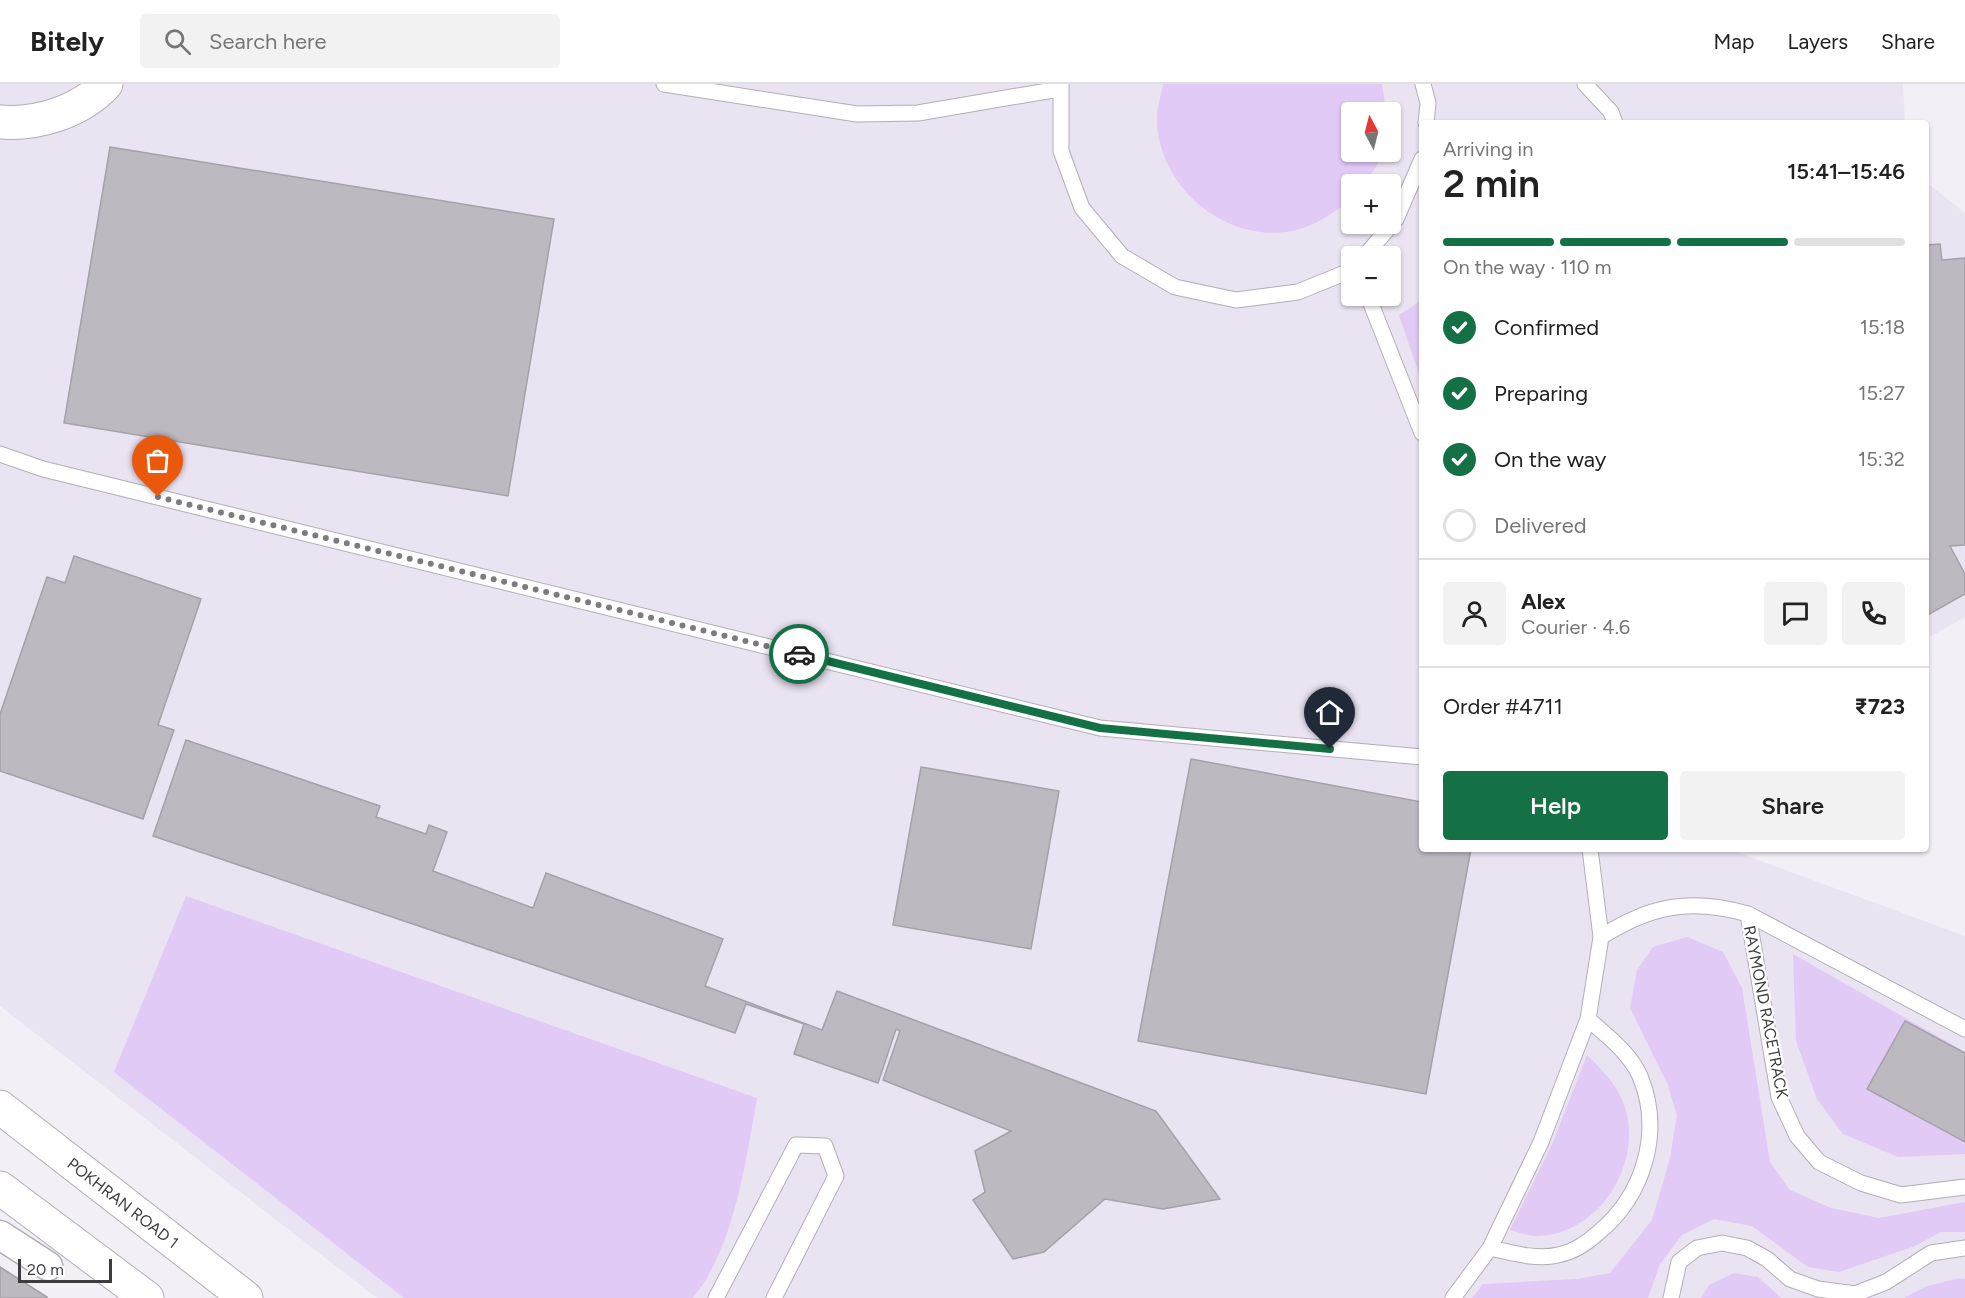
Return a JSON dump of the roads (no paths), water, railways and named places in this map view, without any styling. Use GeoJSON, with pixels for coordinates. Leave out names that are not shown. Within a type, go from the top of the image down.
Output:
{"type":"FeatureCollection","features":[{"type":"Feature","properties":{"kind":"main road"},"geometry":{"type":"LineString","coordinates":[[0,122],[36,121],[60,114],[83,103],[106,84]]}},
{"type":"Feature","properties":{"kind":"main road","name":"POKHRAN ROAD 1"},"geometry":{"type":"LineString","coordinates":[[0,1107],[246,1298]]}},
{"type":"Feature","properties":{"kind":"main road"},"geometry":{"type":"LineString","coordinates":[[0,1188],[147,1298]]}},
{"type":"Feature","properties":{"kind":"street"},"geometry":{"type":"LineString","coordinates":[[0,1235],[44,1272],[68,1238]]}},
{"type":"Feature","properties":{"kind":"lane"},"geometry":{"type":"LineString","coordinates":[[664,84],[857,114],[918,113],[1060,86],[1060,151],[1082,208],[1122,256],[1175,287],[1236,300],[1298,291],[1341,274]]}},
{"type":"Feature","properties":{"kind":"lane"},"geometry":{"type":"LineString","coordinates":[[1423,84],[1428,103],[1426,120]]}},
{"type":"Feature","properties":{"kind":"lane"},"geometry":{"type":"LineString","coordinates":[[1585,84],[1611,112],[1614,120]]}},
{"type":"Feature","properties":{"kind":"lane"},"geometry":{"type":"LineString","coordinates":[[1373,246],[1396,219],[1419,166]]}},
{"type":"Feature","properties":{"kind":"lane"},"geometry":{"type":"LineString","coordinates":[[1372,306],[1419,425]]}},
{"type":"Feature","properties":{"kind":"lane"},"geometry":{"type":"LineString","coordinates":[[0,454],[43,469],[1100,728],[1419,757]]}},
{"type":"Feature","properties":{"kind":"lane"},"geometry":{"type":"LineString","coordinates":[[1453,1298],[1490,1248],[1541,1142],[1588,1019],[1601,937],[1590,852]]}},
{"type":"Feature","properties":{"kind":"lane","name":"RAYMOND RACETRACK"},"geometry":{"type":"LineString","coordinates":[[1601,937],[1631,918],[1666,907],[1725,908],[1748,914],[1965,1029]]}},
{"type":"Feature","properties":{"kind":"lane","name":"RAYMOND RACETRACK"},"geometry":{"type":"LineString","coordinates":[[1748,914],[1779,1097],[1797,1137],[1819,1162],[1861,1183],[1901,1195],[1965,1187]]}},
{"type":"Feature","properties":{"kind":"lane"},"geometry":{"type":"LineString","coordinates":[[1490,1248],[1532,1257],[1559,1255],[1584,1245],[1615,1219],[1642,1177],[1650,1137],[1647,1098],[1639,1074],[1622,1049],[1588,1019]]}},
{"type":"Feature","properties":{"kind":"lane"},"geometry":{"type":"LineString","coordinates":[[716,1298],[796,1145],[825,1146],[836,1176],[774,1298]]}},
{"type":"Feature","properties":{"kind":"lane"},"geometry":{"type":"LineString","coordinates":[[1671,1298],[1679,1262],[1697,1248],[1722,1243],[1747,1248],[1767,1259],[1790,1279],[1818,1289],[1855,1294],[1886,1282],[1931,1252],[1965,1248]]}}]}
